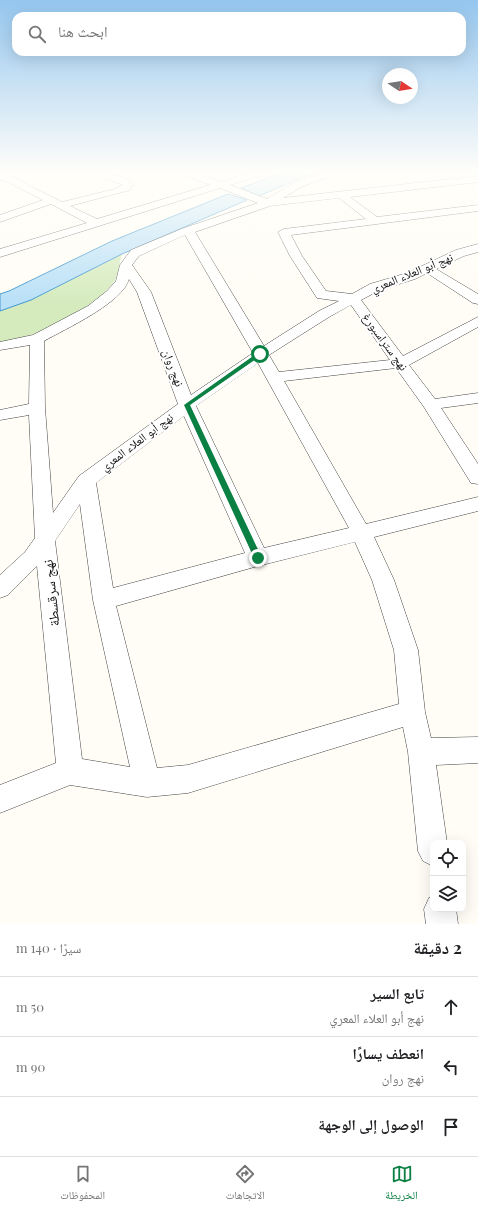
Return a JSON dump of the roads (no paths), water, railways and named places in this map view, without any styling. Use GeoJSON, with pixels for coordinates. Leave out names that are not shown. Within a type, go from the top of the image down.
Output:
{"type":"FeatureCollection","features":[{"type":"Feature","properties":{"kind":"street"},"geometry":{"type":"LineString","coordinates":[[85,217],[96,223]]}},
{"type":"Feature","properties":{"kind":"street"},"geometry":{"type":"LineString","coordinates":[[0,253],[116,217]]}},
{"type":"Feature","properties":{"kind":"street"},"geometry":{"type":"LineString","coordinates":[[0,346],[37,339],[93,308],[112,294],[122,282],[126,265],[135,253],[188,230],[226,217]]}},
{"type":"Feature","properties":{"kind":"street"},"geometry":{"type":"LineString","coordinates":[[370,217],[374,220]]}},
{"type":"Feature","properties":{"kind":"street"},"geometry":{"type":"LineString","coordinates":[[353,298],[322,295],[291,247],[284,232],[399,217]]}},
{"type":"Feature","properties":{"kind":"street"},"geometry":{"type":"LineString","coordinates":[[188,230],[274,377],[362,534],[383,580],[406,650],[412,712],[420,752],[432,840]]}},
{"type":"Feature","properties":{"kind":"street","name":"نهج أبو العلاء المعري"},"geometry":{"type":"LineString","coordinates":[[0,589],[32,558],[86,480],[187,405],[260,354],[324,314],[353,298],[376,287],[428,269],[460,253],[478,248]]}},
{"type":"Feature","properties":{"kind":"street","name":"نهج روان"},"geometry":{"type":"LineString","coordinates":[[126,265],[144,292],[187,405],[258,558]]}},
{"type":"Feature","properties":{"kind":"street"},"geometry":{"type":"LineString","coordinates":[[428,269],[478,300]]}},
{"type":"Feature","properties":{"kind":"street","name":"نهج ستراسبورغ"},"geometry":{"type":"LineString","coordinates":[[353,298],[431,405],[478,478]]}},
{"type":"Feature","properties":{"kind":"street"},"geometry":{"type":"LineString","coordinates":[[274,377],[401,364],[478,321]]}},
{"type":"Feature","properties":{"kind":"street","name":"نهج سرقسطة"},"geometry":{"type":"LineString","coordinates":[[37,339],[37,408],[45,540],[70,771]]}},
{"type":"Feature","properties":{"kind":"street"},"geometry":{"type":"LineString","coordinates":[[431,405],[478,398]]}},
{"type":"Feature","properties":{"kind":"street"},"geometry":{"type":"LineString","coordinates":[[0,415],[37,408]]}},
{"type":"Feature","properties":{"kind":"street"},"geometry":{"type":"LineString","coordinates":[[86,480],[104,600],[147,783]]}},
{"type":"Feature","properties":{"kind":"street"},"geometry":{"type":"LineString","coordinates":[[104,600],[258,558],[362,534],[478,504]]}},
{"type":"Feature","properties":{"kind":"street"},"geometry":{"type":"LineString","coordinates":[[0,799],[70,771],[147,783],[188,780],[412,712]]}},
{"type":"Feature","properties":{"kind":"street"},"geometry":{"type":"LineString","coordinates":[[420,752],[478,750]]}},
{"type":"Feature","properties":{"kind":"street"},"geometry":{"type":"LineString","coordinates":[[440,912],[442,924]]}},
{"type":"Feature","properties":{"kind":"water"},"geometry":{"type":"Polygon","coordinates":[[[171,217],[207,217],[122,254],[31,300],[0,311],[0,294],[112,241],[171,217]]]}}]}
